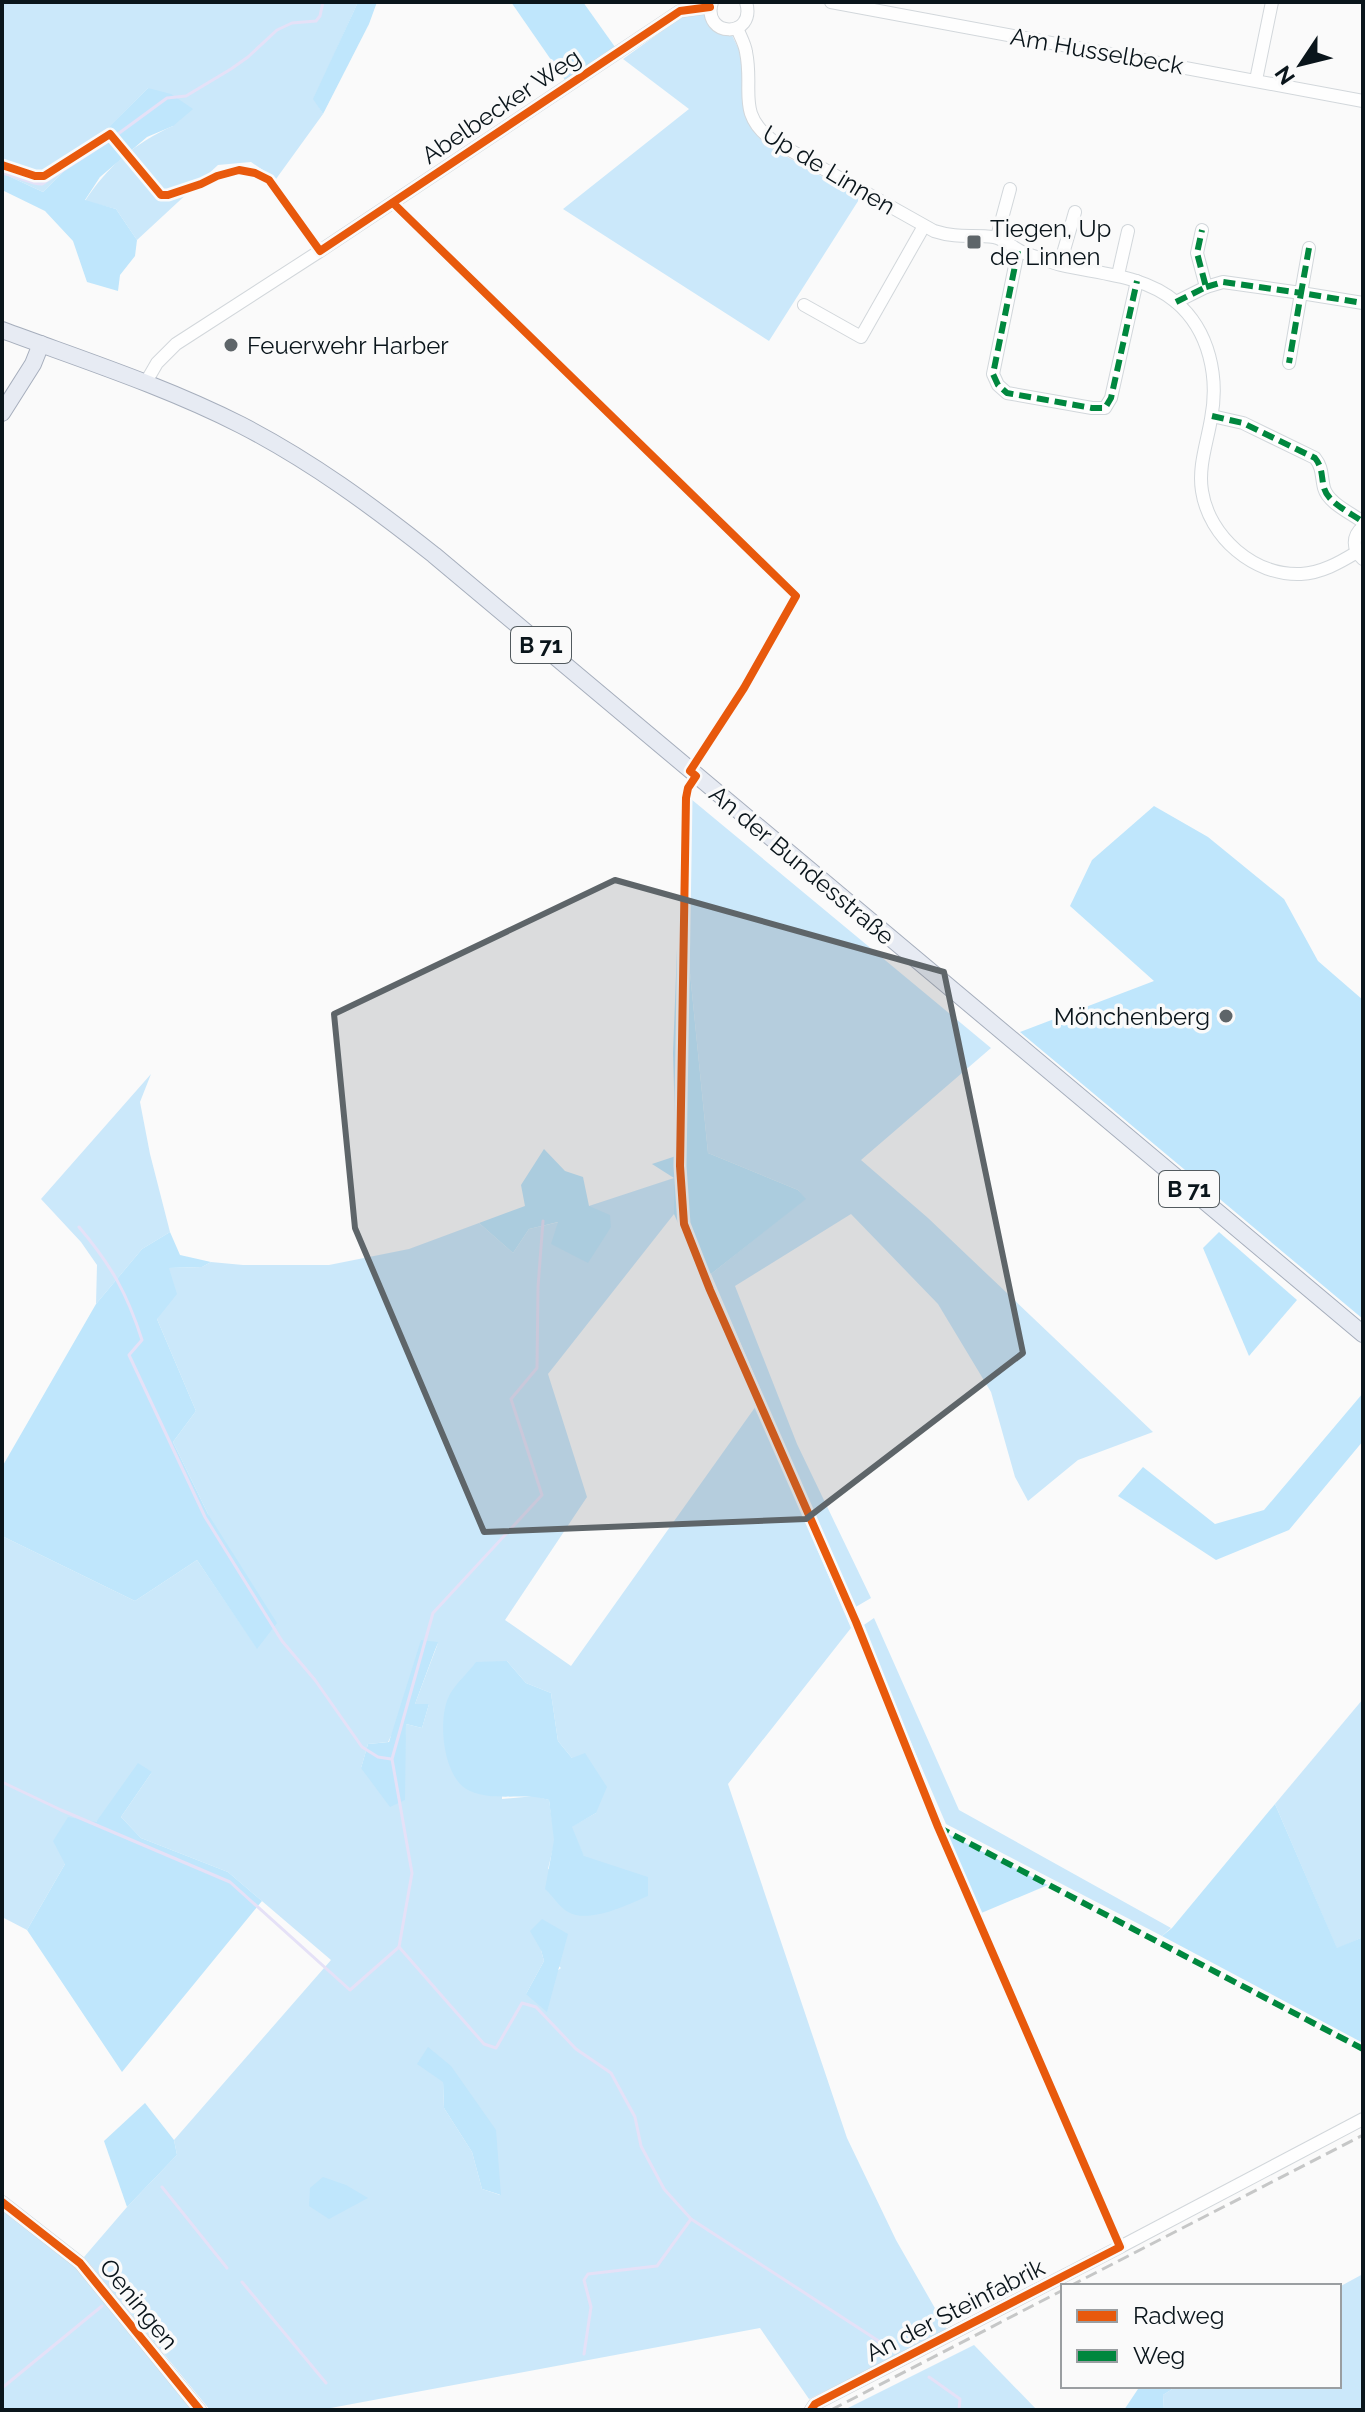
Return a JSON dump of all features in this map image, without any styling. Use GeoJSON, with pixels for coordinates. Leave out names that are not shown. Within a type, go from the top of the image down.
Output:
{"type":"FeatureCollection","features":[{"type":"Feature","properties":{"kind":"main road","name":"An der Bundesstraße"},"geometry":{"type":"LineString","coordinates":[[2,330],[146,382],[214,412],[319,469],[391,521],[1363,1334]]}},
{"type":"Feature","properties":{"kind":"main road"},"geometry":{"type":"LineString","coordinates":[[2,413],[33,364],[41,344]]}},
{"type":"Feature","properties":{"kind":"street","name":"Am Husselbeck"},"geometry":{"type":"LineString","coordinates":[[831,2],[1363,101]]}},
{"type":"Feature","properties":{"kind":"street"},"geometry":{"type":"LineString","coordinates":[[1256,80],[1272,2]]}},
{"type":"Feature","properties":{"kind":"street"},"geometry":{"type":"LineString","coordinates":[[737,28],[747,18],[748,3]]}},
{"type":"Feature","properties":{"kind":"street","name":"Abelbecker Weg"},"geometry":{"type":"LineString","coordinates":[[146,382],[157,363],[176,344],[680,11],[711,4],[711,18],[717,26],[727,30],[737,28]]}},
{"type":"Feature","properties":{"kind":"street","name":"Up de Linnen"},"geometry":{"type":"LineString","coordinates":[[737,28],[746,53],[749,110],[759,130],[924,226],[954,237],[997,237]]}},
{"type":"Feature","properties":{"kind":"street"},"geometry":{"type":"LineString","coordinates":[[1010,189],[997,237],[1018,251],[1060,264],[1118,275],[1154,289],[1176,302],[1205,340],[1213,370],[1212,416],[1201,467],[1202,492],[1212,520],[1227,543],[1260,566],[1284,573],[1319,571],[1360,556],[1354,540],[1363,524],[1328,497],[1322,467],[1315,458],[1243,423],[1212,416]]}},
{"type":"Feature","properties":{"kind":"street"},"geometry":{"type":"LineString","coordinates":[[1060,264],[1075,212]]}},
{"type":"Feature","properties":{"kind":"street"},"geometry":{"type":"LineString","coordinates":[[804,305],[861,337],[924,226]]}},
{"type":"Feature","properties":{"kind":"street"},"geometry":{"type":"LineString","coordinates":[[1202,230],[1197,253],[1206,287]]}},
{"type":"Feature","properties":{"kind":"street"},"geometry":{"type":"LineString","coordinates":[[1118,275],[1128,231]]}},
{"type":"Feature","properties":{"kind":"street"},"geometry":{"type":"LineString","coordinates":[[1289,363],[1309,248]]}},
{"type":"Feature","properties":{"kind":"street"},"geometry":{"type":"LineString","coordinates":[[1018,251],[993,374],[998,385],[1007,393],[1105,408],[1111,398],[1137,281]]}},
{"type":"Feature","properties":{"kind":"street"},"geometry":{"type":"LineString","coordinates":[[1176,302],[1223,282],[1363,303]]}},
{"type":"Feature","properties":{"kind":"street","name":"An der Steinfabrik"},"geometry":{"type":"LineString","coordinates":[[811,2410],[815,2404],[1363,2119]]}},
{"type":"Feature","properties":{"kind":"street","name":"Oeningen"},"geometry":{"type":"LineString","coordinates":[[2,2202],[80,2263],[200,2410]]}},
{"type":"Feature","properties":{"kind":"highlighted area"},"geometry":{"type":"Polygon","coordinates":[[[615,880],[944,972],[1023,1353],[806,1519],[484,1532],[355,1228],[334,1014],[615,880]]]}},
{"type":"Feature","properties":{"kind":"shaded area"},"geometry":{"type":"Polygon","coordinates":[[[2,2],[358,2],[314,99],[323,114],[276,179],[251,162],[218,165],[137,240],[116,209],[85,201],[123,157],[173,126],[148,88],[43,192],[2,173],[2,2]]]}},
{"type":"Feature","properties":{"kind":"shaded area"},"geometry":{"type":"Polygon","coordinates":[[[358,2],[377,2],[323,114],[313,99],[358,2]]]}},
{"type":"Feature","properties":{"kind":"shaded area"},"geometry":{"type":"Polygon","coordinates":[[[511,2],[583,2],[615,47],[565,80],[511,2]]]}},
{"type":"Feature","properties":{"kind":"shaded area"},"geometry":{"type":"Polygon","coordinates":[[[703,12],[725,33],[732,35],[739,50],[746,113],[757,135],[768,146],[860,198],[769,341],[563,209],[689,109],[623,59],[683,16],[703,12]]]}},
{"type":"Feature","properties":{"kind":"shaded area"},"geometry":{"type":"Polygon","coordinates":[[[148,88],[171,94],[193,109],[173,126],[147,137],[100,177],[85,200],[116,209],[137,240],[135,256],[120,275],[118,291],[87,282],[73,241],[45,211],[2,190],[2,173],[43,192],[148,88]]]}},
{"type":"Feature","properties":{"kind":"shaded area"},"geometry":{"type":"Polygon","coordinates":[[[691,799],[991,1048],[861,1160],[928,1218],[1153,1432],[1078,1460],[1028,1501],[1015,1477],[991,1392],[938,1304],[851,1214],[735,1286],[797,1444],[871,1598],[854,1608],[711,1274],[805,1199],[798,1190],[708,1153],[688,953],[691,799]]]}},
{"type":"Feature","properties":{"kind":"shaded area"},"geometry":{"type":"Polygon","coordinates":[[[1154,806],[1208,837],[1284,899],[1318,961],[1363,1000],[1363,1319],[1020,1032],[1154,981],[1070,906],[1092,860],[1154,806]]]}},
{"type":"Feature","properties":{"kind":"shaded area"},"geometry":{"type":"Polygon","coordinates":[[[677,949],[688,953],[708,1153],[798,1190],[806,1199],[711,1274],[697,1266],[674,1214],[674,1178],[652,1164],[676,1156],[673,1053],[677,949]]]}},
{"type":"Feature","properties":{"kind":"shaded area"},"geometry":{"type":"Polygon","coordinates":[[[151,1074],[140,1102],[170,1232],[142,1249],[96,1304],[97,1265],[81,1242],[41,1199],[151,1074]]]}},
{"type":"Feature","properties":{"kind":"shaded area"},"geometry":{"type":"Polygon","coordinates":[[[544,1149],[565,1171],[583,1177],[589,1206],[610,1215],[611,1227],[588,1263],[551,1244],[558,1222],[529,1229],[513,1253],[479,1223],[525,1206],[521,1185],[544,1149]]]}},
{"type":"Feature","properties":{"kind":"shaded area"},"geometry":{"type":"Polygon","coordinates":[[[674,1178],[674,1214],[548,1374],[587,1497],[505,1620],[571,1666],[756,1406],[851,1628],[728,1784],[847,2138],[896,2240],[948,2331],[809,2399],[760,2328],[320,2410],[210,2410],[84,2257],[177,2155],[174,2140],[331,1960],[228,1872],[141,1838],[121,1817],[152,1772],[96,1822],[65,1864],[27,1930],[2,1917],[2,1536],[135,1601],[197,1560],[257,1648],[208,1514],[173,1442],[196,1411],[157,1319],[169,1268],[202,1267],[211,1262],[329,1265],[409,1249],[479,1223],[513,1253],[529,1229],[559,1222],[589,1206],[674,1178]],[[438,1643],[388,1742],[368,1744],[361,1768],[405,1738],[406,1724],[422,1728],[429,1704],[415,1704],[438,1643]],[[507,1661],[502,1799],[535,1796],[549,1800],[555,1840],[548,1869],[610,1866],[584,1857],[571,1827],[596,1813],[572,1758],[558,1741],[551,1693],[526,1683],[507,1661]],[[541,1950],[544,1961],[526,1994],[561,1968],[541,1950]],[[443,2082],[444,2108],[472,2152],[482,2189],[500,2195],[443,2082]]]}},
{"type":"Feature","properties":{"kind":"shaded area"},"geometry":{"type":"Polygon","coordinates":[[[170,1232],[180,1255],[211,1262],[202,1267],[169,1268],[177,1294],[157,1319],[196,1411],[173,1442],[208,1514],[277,1623],[257,1649],[197,1560],[135,1601],[2,1536],[2,1467],[96,1304],[142,1249],[170,1232]]]}},
{"type":"Feature","properties":{"kind":"shaded area"},"geometry":{"type":"Polygon","coordinates":[[[1219,1232],[1297,1300],[1249,1356],[1203,1248],[1219,1232]]]}},
{"type":"Feature","properties":{"kind":"shaded area"},"geometry":{"type":"Polygon","coordinates":[[[1363,1393],[1363,1441],[1289,1530],[1216,1560],[1118,1496],[1143,1467],[1215,1524],[1264,1510],[1363,1393]]]}},
{"type":"Feature","properties":{"kind":"shaded area"},"geometry":{"type":"Polygon","coordinates":[[[874,1618],[959,1810],[1171,1928],[1162,1936],[946,1824],[861,1627],[874,1618]]]}},
{"type":"Feature","properties":{"kind":"shaded area"},"geometry":{"type":"Polygon","coordinates":[[[421,1640],[438,1642],[415,1704],[429,1704],[422,1728],[406,1724],[405,1800],[390,1807],[361,1768],[368,1744],[389,1742],[421,1640]]]}},
{"type":"Feature","properties":{"kind":"shaded area"},"geometry":{"type":"Polygon","coordinates":[[[507,1661],[526,1683],[551,1693],[558,1741],[572,1758],[585,1753],[607,1787],[596,1813],[572,1827],[584,1856],[648,1877],[648,1896],[597,1915],[568,1912],[545,1889],[554,1840],[549,1800],[480,1794],[461,1785],[454,1775],[448,1762],[443,1734],[449,1696],[476,1662],[507,1661]]]}},
{"type":"Feature","properties":{"kind":"shaded area"},"geometry":{"type":"Polygon","coordinates":[[[1363,1699],[1363,1937],[1337,1949],[1275,1804],[1363,1699]]]}},
{"type":"Feature","properties":{"kind":"shaded area"},"geometry":{"type":"Polygon","coordinates":[[[138,1763],[152,1772],[121,1817],[141,1838],[228,1872],[262,1901],[122,2072],[27,1930],[65,1864],[53,1841],[68,1817],[96,1822],[138,1763]]]}},
{"type":"Feature","properties":{"kind":"shaded area"},"geometry":{"type":"Polygon","coordinates":[[[1275,1804],[1337,1948],[1363,1937],[1363,2043],[1162,1936],[1275,1804]]]}},
{"type":"Feature","properties":{"kind":"shaded area"},"geometry":{"type":"Polygon","coordinates":[[[942,1831],[1048,1885],[979,1914],[942,1831]]]}},
{"type":"Feature","properties":{"kind":"shaded area"},"geometry":{"type":"Polygon","coordinates":[[[542,1919],[568,1934],[547,2012],[526,1994],[544,1961],[530,1931],[542,1919]]]}},
{"type":"Feature","properties":{"kind":"shaded area"},"geometry":{"type":"Polygon","coordinates":[[[428,2047],[451,2066],[496,2130],[501,2195],[482,2189],[472,2152],[444,2108],[443,2082],[417,2064],[428,2047]]]}},
{"type":"Feature","properties":{"kind":"shaded area"},"geometry":{"type":"Polygon","coordinates":[[[145,2103],[174,2140],[177,2155],[127,2207],[104,2141],[145,2103]]]}},
{"type":"Feature","properties":{"kind":"shaded area"},"geometry":{"type":"Polygon","coordinates":[[[323,2177],[346,2185],[368,2198],[329,2219],[309,2206],[310,2188],[323,2177]]]}},
{"type":"Feature","properties":{"kind":"shaded area"},"geometry":{"type":"Polygon","coordinates":[[[2,2209],[78,2270],[194,2410],[2,2410],[2,2209]]]}},
{"type":"Feature","properties":{"kind":"shaded area"},"geometry":{"type":"Polygon","coordinates":[[[1363,2274],[1363,2410],[1164,2410],[1163,2395],[1174,2388],[1341,2388],[1341,2286],[1363,2274]]]}},
{"type":"Feature","properties":{"kind":"shaded area"},"geometry":{"type":"Polygon","coordinates":[[[974,2345],[1037,2410],[844,2410],[974,2345]]]}},
{"type":"Feature","properties":{"kind":"shaded area"},"geometry":{"type":"Polygon","coordinates":[[[1139,2388],[1174,2388],[1163,2395],[1164,2410],[1124,2410],[1139,2388]]]}},
{"type":"Feature","properties":{"kind":"waterway"},"geometry":{"type":"LineString","coordinates":[[2,173],[42,184],[167,98],[186,96],[231,69],[277,30],[292,23],[316,21],[323,2]]}},
{"type":"Feature","properties":{"kind":"waterway"},"geometry":{"type":"LineString","coordinates":[[2,1782],[230,1882],[350,1990],[399,1947],[412,1873],[392,1759],[433,1613],[542,1495],[511,1399],[537,1368],[543,1221]]}},
{"type":"Feature","properties":{"kind":"waterway"},"geometry":{"type":"LineString","coordinates":[[79,1227],[109,1267],[124,1294],[142,1340],[129,1355],[205,1517],[282,1641],[315,1680],[362,1747],[378,1757],[391,1759]]}},
{"type":"Feature","properties":{"kind":"waterway"},"geometry":{"type":"LineString","coordinates":[[399,1947],[484,2044],[496,2048],[522,2003],[536,2007],[576,2049],[611,2073],[635,2117],[641,2146],[664,2189],[691,2219],[894,2351]]}},
{"type":"Feature","properties":{"kind":"waterway"},"geometry":{"type":"LineString","coordinates":[[162,2187],[227,2268]]}},
{"type":"Feature","properties":{"kind":"waterway"},"geometry":{"type":"LineString","coordinates":[[584,2354],[591,2307],[584,2280],[588,2274],[657,2266],[691,2219]]}},
{"type":"Feature","properties":{"kind":"waterway"},"geometry":{"type":"LineString","coordinates":[[242,2282],[326,2383]]}},
{"type":"Feature","properties":{"kind":"waterway"},"geometry":{"type":"LineString","coordinates":[[2,2388],[102,2306]]}},
{"type":"Feature","properties":{"kind":"waterway"},"geometry":{"type":"LineString","coordinates":[[929,2377],[960,2399],[959,2410]]}},
{"type":"Feature","properties":{"kind":"railway"},"geometry":{"type":"LineString","coordinates":[[1074,2284],[1363,2135]]}},
{"type":"Feature","properties":{"kind":"railway"},"geometry":{"type":"LineString","coordinates":[[831,2410],[1061,2291]]}},
{"type":"Feature","properties":{"kind":"marked path"},"geometry":{"type":"LineString","coordinates":[[1176,302],[1206,287],[1197,253],[1202,230]]}},
{"type":"Feature","properties":{"kind":"marked path"},"geometry":{"type":"LineString","coordinates":[[1309,248],[1301,293],[1363,303]]}},
{"type":"Feature","properties":{"kind":"marked path"},"geometry":{"type":"LineString","coordinates":[[1018,251],[993,374],[998,385],[1007,393],[1105,408],[1111,398],[1137,281]]}},
{"type":"Feature","properties":{"kind":"marked path"},"geometry":{"type":"LineString","coordinates":[[1206,287],[1223,282],[1301,293],[1289,363]]}},
{"type":"Feature","properties":{"kind":"marked path"},"geometry":{"type":"LineString","coordinates":[[1212,416],[1243,423],[1315,458],[1321,469],[1326,493],[1363,522]]}},
{"type":"Feature","properties":{"kind":"marked path"},"geometry":{"type":"LineString","coordinates":[[938,1827],[1363,2049]]}},
{"type":"Feature","properties":{"kind":"cycle path"},"geometry":{"type":"LineString","coordinates":[[2,165],[44,176],[110,134],[161,195],[239,170],[255,173],[269,180],[320,251],[680,11],[710,7]]}},
{"type":"Feature","properties":{"kind":"cycle path"},"geometry":{"type":"LineString","coordinates":[[393,203],[796,596],[744,688],[690,771],[696,776],[686,798],[680,1166],[684,1224],[856,1622],[938,1827],[1120,2247],[815,2404],[811,2410]]}},
{"type":"Feature","properties":{"kind":"cycle path"},"geometry":{"type":"LineString","coordinates":[[2,2202],[80,2263],[200,2410]]}},
{"type":"Feature","properties":{"kind":"place","name":"Tiegen, Up de Linnen"},"geometry":{"type":"Point","coordinates":[974,242]}},
{"type":"Feature","properties":{"kind":"place","name":"Feuerwehr Harber"},"geometry":{"type":"Point","coordinates":[231,345]}},
{"type":"Feature","properties":{"kind":"place","name":"Mönchenberg"},"geometry":{"type":"Point","coordinates":[1226,1016]}}]}
